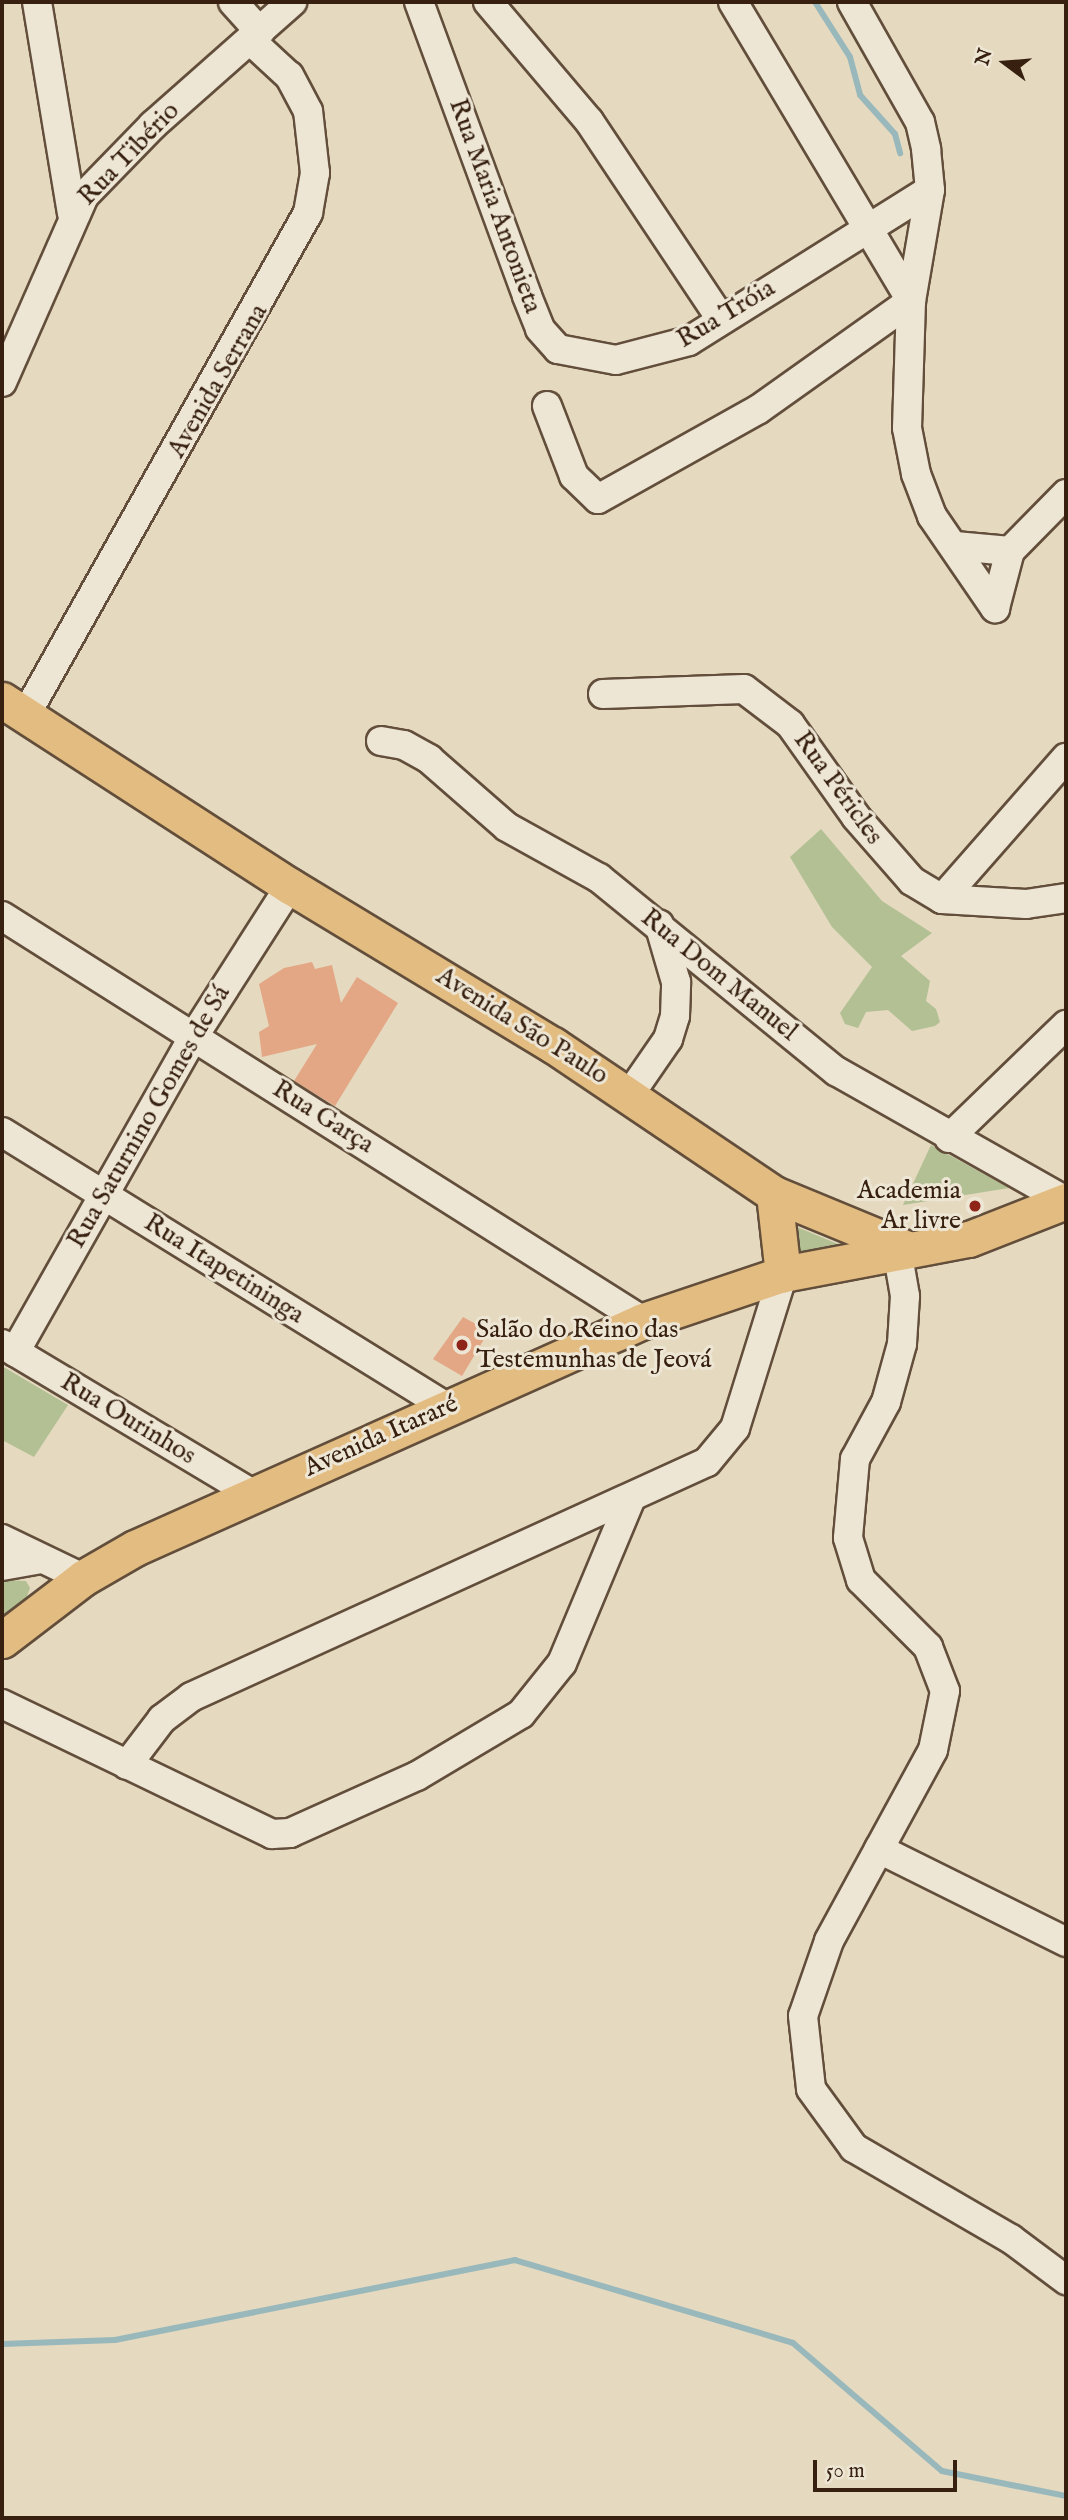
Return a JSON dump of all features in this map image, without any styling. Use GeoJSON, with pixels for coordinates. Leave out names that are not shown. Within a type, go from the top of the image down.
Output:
{"type":"FeatureCollection","features":[{"type":"Feature","properties":{"kind":"main road","name":"Avenida São Paulo"},"geometry":{"type":"LineString","coordinates":[[13,708],[290,886],[630,1094],[775,1194],[901,1249]]}},
{"type":"Feature","properties":{"kind":"main road"},"geometry":{"type":"LineString","coordinates":[[775,1194],[783,1275]]}},
{"type":"Feature","properties":{"kind":"main road"},"geometry":{"type":"LineString","coordinates":[[901,1249],[969,1239],[1066,1201]]}},
{"type":"Feature","properties":{"kind":"main road","name":"Avenida Itararé"},"geometry":{"type":"LineString","coordinates":[[2,1640],[83,1577],[253,1494],[446,1406],[643,1321],[783,1275],[901,1249]]}},
{"type":"Feature","properties":{"kind":"street"},"geometry":{"type":"LineString","coordinates":[[37,2],[72,214]]}},
{"type":"Feature","properties":{"kind":"street","name":"Avenida Serrana"},"geometry":{"type":"LineString","coordinates":[[13,708],[309,213],[315,173],[308,111],[289,76],[255,36],[233,2]]}},
{"type":"Feature","properties":{"kind":"street","name":"Rua Tibério"},"geometry":{"type":"LineString","coordinates":[[2,382],[72,214],[115,161],[292,2]]}},
{"type":"Feature","properties":{"kind":"street","name":"Rua Maria Antonieta"},"geometry":{"type":"LineString","coordinates":[[419,2],[540,329],[558,349],[616,360]]}},
{"type":"Feature","properties":{"kind":"street"},"geometry":{"type":"LineString","coordinates":[[488,2],[589,121],[721,319]]}},
{"type":"Feature","properties":{"kind":"street"},"geometry":{"type":"LineString","coordinates":[[733,2],[869,224],[911,301]]}},
{"type":"Feature","properties":{"kind":"street"},"geometry":{"type":"LineString","coordinates":[[852,2],[920,122],[930,190],[911,301],[907,428],[932,516],[995,608],[1010,551],[1066,494]]}},
{"type":"Feature","properties":{"kind":"street"},"geometry":{"type":"LineString","coordinates":[[829,252],[842,223],[841,179]]}},
{"type":"Feature","properties":{"kind":"street","name":"Rua Tróia"},"geometry":{"type":"LineString","coordinates":[[616,360],[689,341],[869,224],[930,190]]}},
{"type":"Feature","properties":{"kind":"street"},"geometry":{"type":"LineString","coordinates":[[547,406],[574,476],[598,499],[759,409],[911,301]]}},
{"type":"Feature","properties":{"kind":"street"},"geometry":{"type":"LineString","coordinates":[[955,546],[1010,551]]}},
{"type":"Feature","properties":{"kind":"street","name":"Rua Péricles"},"geometry":{"type":"LineString","coordinates":[[603,694],[726,687],[766,702],[790,723],[900,871],[942,899]]}},
{"type":"Feature","properties":{"kind":"street","name":"Rua Dom Manuel"},"geometry":{"type":"LineString","coordinates":[[381,741],[404,745],[429,759],[507,827],[598,878],[659,923],[836,1071],[949,1138],[1066,1201]]}},
{"type":"Feature","properties":{"kind":"street"},"geometry":{"type":"LineString","coordinates":[[942,899],[1066,758]]}},
{"type":"Feature","properties":{"kind":"street","name":"Rua Saturnino Gomes de Sá"},"geometry":{"type":"LineString","coordinates":[[8,1348],[194,1036],[290,886]]}},
{"type":"Feature","properties":{"kind":"street"},"geometry":{"type":"LineString","coordinates":[[942,899],[1026,904],[1066,898]]}},
{"type":"Feature","properties":{"kind":"street","name":"Rua Garça"},"geometry":{"type":"LineString","coordinates":[[2,916],[643,1321]]}},
{"type":"Feature","properties":{"kind":"street"},"geometry":{"type":"LineString","coordinates":[[630,1094],[668,1039],[675,1016],[677,982],[659,923]]}},
{"type":"Feature","properties":{"kind":"street"},"geometry":{"type":"LineString","coordinates":[[949,1138],[1066,1025]]}},
{"type":"Feature","properties":{"kind":"street","name":"Rua Itapetininga"},"geometry":{"type":"LineString","coordinates":[[2,1132],[446,1406]]}},
{"type":"Feature","properties":{"kind":"street"},"geometry":{"type":"LineString","coordinates":[[901,1249],[905,1296],[902,1344],[886,1402],[855,1459],[848,1538],[861,1580],[929,1647],[945,1691],[933,1750],[830,1941],[803,2016],[811,2089],[854,2148],[1011,2239],[1066,2280]]}},
{"type":"Feature","properties":{"kind":"street"},"geometry":{"type":"LineString","coordinates":[[127,1765],[162,1719],[191,1697],[707,1462],[735,1428],[783,1275]]}},
{"type":"Feature","properties":{"kind":"street","name":"Rua Ourinhos"},"geometry":{"type":"LineString","coordinates":[[8,1348],[253,1494]]}},
{"type":"Feature","properties":{"kind":"street"},"geometry":{"type":"LineString","coordinates":[[2,1704],[272,1835],[290,1833],[417,1776],[522,1714],[562,1663],[631,1498]]}},
{"type":"Feature","properties":{"kind":"street"},"geometry":{"type":"LineString","coordinates":[[2,1539],[83,1577]]}},
{"type":"Feature","properties":{"kind":"street"},"geometry":{"type":"LineString","coordinates":[[2,1566],[41,1559]]}},
{"type":"Feature","properties":{"kind":"street"},"geometry":{"type":"LineString","coordinates":[[879,1849],[1063,1931]]}},
{"type":"Feature","properties":{"kind":"green space"},"geometry":{"type":"Polygon","coordinates":[[[821,829],[882,901],[932,933],[901,956],[930,981],[926,1001],[936,1009],[940,1022],[935,1026],[912,1031],[888,1010],[866,1012],[858,1028],[845,1024],[840,1013],[872,967],[832,927],[790,857],[821,829]]]}},
{"type":"Feature","properties":{"kind":"green space"},"geometry":{"type":"Polygon","coordinates":[[[931,1145],[1009,1188],[903,1205],[931,1145]]]}},
{"type":"Feature","properties":{"kind":"green space"},"geometry":{"type":"Polygon","coordinates":[[[785,1222],[845,1247],[794,1265],[785,1222]]]}},
{"type":"Feature","properties":{"kind":"green space"},"geometry":{"type":"Polygon","coordinates":[[[2,1366],[68,1405],[34,1457],[2,1440],[2,1366]]]}},
{"type":"Feature","properties":{"kind":"green space"},"geometry":{"type":"Polygon","coordinates":[[[2,1580],[26,1581],[30,1588],[24,1605],[2,1622],[2,1580]]]}},
{"type":"Feature","properties":{"kind":"building"},"geometry":{"type":"Polygon","coordinates":[[[312,962],[315,969],[332,965],[341,1003],[357,977],[398,1003],[335,1106],[294,1081],[317,1044],[262,1057],[259,1032],[269,1026],[259,984],[284,968],[312,962]]]}},
{"type":"Feature","properties":{"kind":"building","name":"Salão do Reino das Testemunhas de Jeová"},"geometry":{"type":"Polygon","coordinates":[[[463,1317],[489,1331],[462,1376],[433,1359],[463,1317]]]}},
{"type":"Feature","properties":{"kind":"waterway"},"geometry":{"type":"LineString","coordinates":[[815,2],[850,57],[860,95],[895,134],[900,153]]}},
{"type":"Feature","properties":{"kind":"waterway"},"geometry":{"type":"LineString","coordinates":[[2,2344],[115,2340],[515,2260],[793,2343],[942,2471],[1066,2496]]}},
{"type":"Feature","properties":{"kind":"place","name":"Academia Ar livre"},"geometry":{"type":"Point","coordinates":[975,1206]}},
{"type":"Feature","properties":{"kind":"place","name":"Salão do Reino das Testemunhas de Jeová"},"geometry":{"type":"Point","coordinates":[462,1345]}}]}
